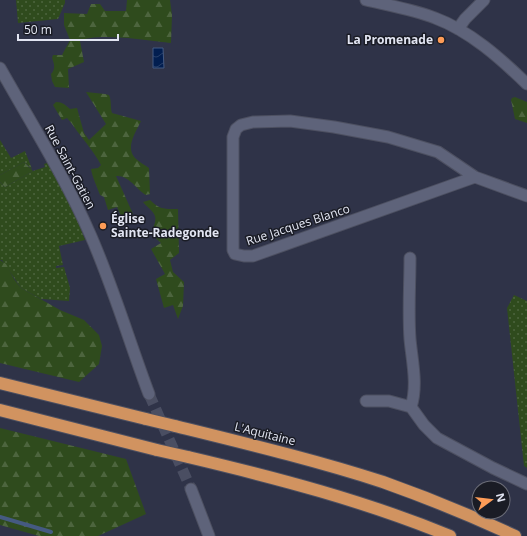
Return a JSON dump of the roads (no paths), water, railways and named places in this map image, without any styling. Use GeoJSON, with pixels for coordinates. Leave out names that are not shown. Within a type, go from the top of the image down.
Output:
{"type":"FeatureCollection","features":[{"type":"Feature","properties":{"kind":"highway","name":"L'Aquitaine"},"geometry":{"type":"LineString","coordinates":[[0,383],[282,453],[382,482],[431,500],[515,536]]}},
{"type":"Feature","properties":{"kind":"highway"},"geometry":{"type":"LineString","coordinates":[[0,410],[157,450],[276,478],[374,507],[422,524],[450,536]]}},
{"type":"Feature","properties":{"kind":"street"},"geometry":{"type":"LineString","coordinates":[[366,0],[434,17],[458,29],[497,57],[527,84]]}},
{"type":"Feature","properties":{"kind":"street"},"geometry":{"type":"LineString","coordinates":[[458,29],[465,19],[484,0]]}},
{"type":"Feature","properties":{"kind":"street","name":"Rue Saint-Gatien"},"geometry":{"type":"LineString","coordinates":[[0,68],[46,148],[90,233],[104,267],[130,344],[149,394]]}},
{"type":"Feature","properties":{"kind":"street","name":"Rue Jacques Blanco"},"geometry":{"type":"LineString","coordinates":[[475,177],[451,187],[253,256],[235,254],[233,250],[233,137],[236,129],[241,125],[254,122],[290,121],[388,137],[438,152],[475,177],[527,196]]}},
{"type":"Feature","properties":{"kind":"street"},"geometry":{"type":"LineString","coordinates":[[410,258],[410,338],[414,367],[415,396],[412,407]]}},
{"type":"Feature","properties":{"kind":"street"},"geometry":{"type":"LineString","coordinates":[[366,401],[389,400],[412,407],[424,425],[437,438],[493,468],[527,484]]}},
{"type":"Feature","properties":{"kind":"street"},"geometry":{"type":"LineString","coordinates":[[191,489],[209,536]]}},
{"type":"Feature","properties":{"kind":"water"},"geometry":{"type":"Polygon","coordinates":[[[153,48],[163,48],[164,68],[153,68],[153,48]]]}},
{"type":"Feature","properties":{"kind":"waterway"},"geometry":{"type":"LineString","coordinates":[[0,517],[51,532]]}},
{"type":"Feature","properties":{"kind":"tunnel"},"geometry":{"type":"LineString","coordinates":[[149,394],[191,489]]}},
{"type":"Feature","properties":{"kind":"place","name":"La Promenade"},"geometry":{"type":"Point","coordinates":[441,40]}},
{"type":"Feature","properties":{"kind":"place","name":"Église Sainte-Radegonde"},"geometry":{"type":"Point","coordinates":[103,226]}}]}
